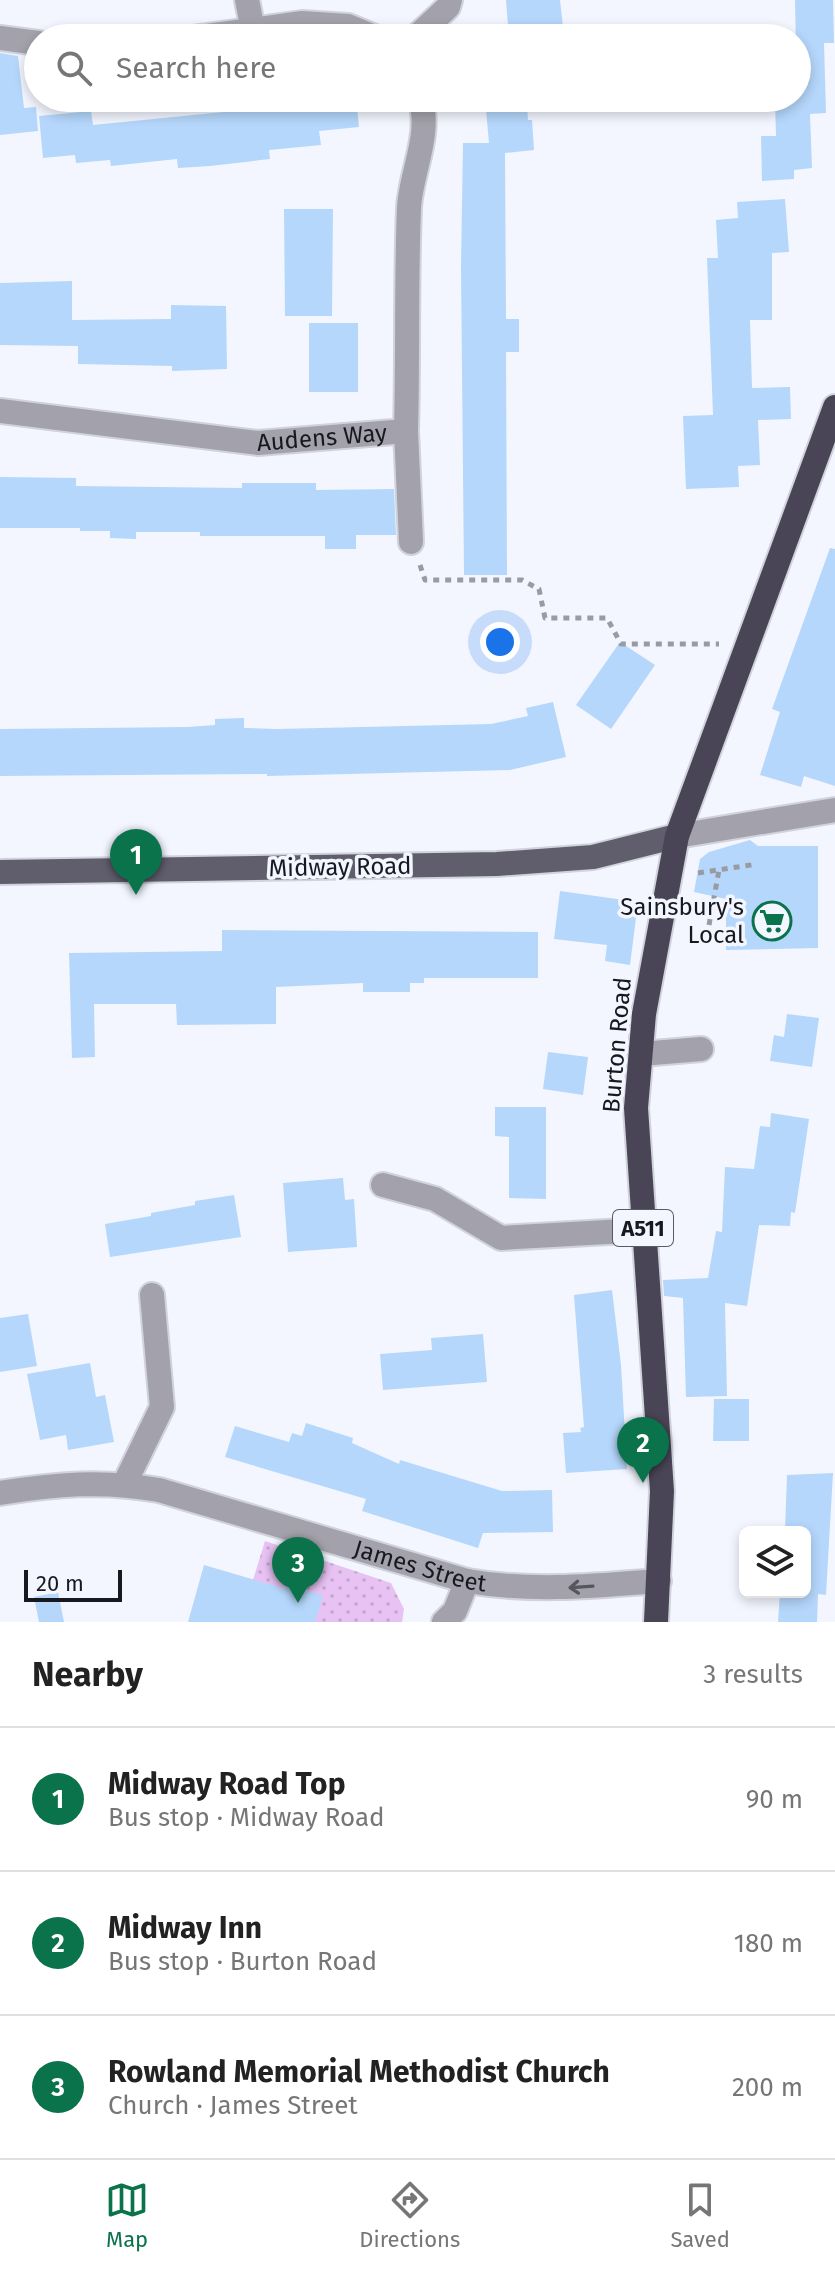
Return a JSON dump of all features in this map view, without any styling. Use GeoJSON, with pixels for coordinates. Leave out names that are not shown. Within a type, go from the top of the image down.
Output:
{"type":"FeatureCollection","features":[{"type":"Feature","properties":{"kind":"highway","name":"Burton Road"},"geometry":{"type":"LineString","coordinates":[[656,1622],[662,1491],[636,1108],[644,1014],[677,836],[833,416]]}},
{"type":"Feature","properties":{"kind":"main road","name":"Midway Road"},"geometry":{"type":"LineString","coordinates":[[0,872],[497,864],[593,857],[677,836]]}},
{"type":"Feature","properties":{"kind":"street"},"geometry":{"type":"LineString","coordinates":[[247,0],[252,24]]}},
{"type":"Feature","properties":{"kind":"street"},"geometry":{"type":"LineString","coordinates":[[430,24],[448,7],[450,0]]}},
{"type":"Feature","properties":{"kind":"street"},"geometry":{"type":"LineString","coordinates":[[295,24],[317,24]]}},
{"type":"Feature","properties":{"kind":"street"},"geometry":{"type":"LineString","coordinates":[[0,38],[24,41]]}},
{"type":"Feature","properties":{"kind":"street","name":"Audens Way"},"geometry":{"type":"LineString","coordinates":[[0,411],[258,443],[406,431],[409,204],[424,135],[422,112]]}},
{"type":"Feature","properties":{"kind":"street"},"geometry":{"type":"LineString","coordinates":[[406,431],[411,542]]}},
{"type":"Feature","properties":{"kind":"street"},"geometry":{"type":"LineString","coordinates":[[677,836],[835,810]]}},
{"type":"Feature","properties":{"kind":"street"},"geometry":{"type":"LineString","coordinates":[[641,1054],[701,1049]]}},
{"type":"Feature","properties":{"kind":"street"},"geometry":{"type":"LineString","coordinates":[[383,1185],[435,1199],[501,1238],[643,1230]]}},
{"type":"Feature","properties":{"kind":"street"},"geometry":{"type":"LineString","coordinates":[[125,1483],[162,1407],[152,1295]]}},
{"type":"Feature","properties":{"kind":"street","name":"James Street"},"geometry":{"type":"LineString","coordinates":[[0,1493],[56,1484],[125,1483],[159,1490],[467,1581],[507,1588],[572,1588],[659,1581]]}},
{"type":"Feature","properties":{"kind":"street"},"geometry":{"type":"LineString","coordinates":[[444,1622],[455,1611],[467,1581]]}},
{"type":"Feature","properties":{"kind":"path"},"geometry":{"type":"LineString","coordinates":[[411,542],[425,580],[522,580],[539,589],[545,618],[607,618],[621,644],[748,644]]}},
{"type":"Feature","properties":{"kind":"path"},"geometry":{"type":"LineString","coordinates":[[733,867],[734,853]]}},
{"type":"Feature","properties":{"kind":"path"},"geometry":{"type":"LineString","coordinates":[[669,877],[757,864]]}},
{"type":"Feature","properties":{"kind":"path"},"geometry":{"type":"LineString","coordinates":[[709,925],[719,870]]}},
{"type":"Feature","properties":{"kind":"shaded area"},"geometry":{"type":"Polygon","coordinates":[[[265,1541],[391,1583],[404,1609],[402,1622],[240,1622],[265,1541]]]}},
{"type":"Feature","properties":{"kind":"building"},"geometry":{"type":"Polygon","coordinates":[[[506,0],[560,0],[563,24],[508,24],[506,0]]]}},
{"type":"Feature","properties":{"kind":"building"},"geometry":{"type":"Polygon","coordinates":[[[795,0],[833,0],[834,43],[824,43],[826,113],[810,114],[812,168],[794,170],[794,179],[762,181],[761,136],[776,136],[775,112],[811,112],[811,24],[795,24],[795,0]]]}},
{"type":"Feature","properties":{"kind":"building"},"geometry":{"type":"Polygon","coordinates":[[[0,53],[18,56],[24,112],[36,112],[38,131],[0,135],[0,53]]]}},
{"type":"Feature","properties":{"kind":"building"},"geometry":{"type":"Polygon","coordinates":[[[91,112],[93,125],[224,112],[357,112],[359,127],[319,131],[321,145],[269,150],[270,159],[210,166],[178,168],[177,159],[111,166],[110,160],[76,163],[75,155],[43,158],[39,116],[91,112]]]}},
{"type":"Feature","properties":{"kind":"building"},"geometry":{"type":"Polygon","coordinates":[[[486,112],[528,112],[528,120],[532,120],[534,150],[505,153],[506,319],[519,319],[519,352],[506,352],[507,575],[464,575],[463,143],[489,143],[486,112]]]}},
{"type":"Feature","properties":{"kind":"building"},"geometry":{"type":"Polygon","coordinates":[[[785,199],[789,252],[772,253],[772,320],[750,320],[752,388],[790,387],[791,419],[758,420],[760,465],[738,466],[739,487],[686,489],[683,416],[713,415],[707,258],[718,258],[716,220],[738,218],[737,202],[785,199]]]}},
{"type":"Feature","properties":{"kind":"building"},"geometry":{"type":"Polygon","coordinates":[[[284,209],[333,209],[332,316],[285,316],[284,209]]]}},
{"type":"Feature","properties":{"kind":"building"},"geometry":{"type":"Polygon","coordinates":[[[72,281],[72,320],[171,319],[171,305],[226,306],[227,369],[172,371],[172,366],[78,364],[78,346],[0,345],[0,283],[72,281]]]}},
{"type":"Feature","properties":{"kind":"building"},"geometry":{"type":"Polygon","coordinates":[[[309,323],[358,323],[358,392],[309,392],[309,323]]]}},
{"type":"Feature","properties":{"kind":"building"},"geometry":{"type":"Polygon","coordinates":[[[0,477],[76,478],[76,486],[242,488],[242,483],[316,483],[316,490],[394,489],[396,535],[356,535],[356,549],[325,549],[325,536],[200,536],[200,532],[136,532],[136,539],[110,538],[110,531],[80,531],[80,528],[0,528],[0,477]]]}},
{"type":"Feature","properties":{"kind":"building"},"geometry":{"type":"Polygon","coordinates":[[[830,548],[835,549],[835,786],[804,776],[801,787],[760,775],[780,712],[772,709],[830,548]]]}},
{"type":"Feature","properties":{"kind":"building"},"geometry":{"type":"Polygon","coordinates":[[[620,642],[655,665],[611,729],[576,705],[620,642]]]}},
{"type":"Feature","properties":{"kind":"building"},"geometry":{"type":"Polygon","coordinates":[[[553,702],[566,757],[510,770],[267,776],[0,776],[0,729],[187,727],[215,725],[215,719],[244,718],[244,728],[277,729],[491,724],[528,716],[526,708],[553,702]]]}},
{"type":"Feature","properties":{"kind":"building","name":"Sainsbury's Local"},"geometry":{"type":"Polygon","coordinates":[[[750,840],[758,846],[818,846],[818,948],[726,950],[726,899],[694,892],[700,859],[709,852],[750,840]]]}},
{"type":"Feature","properties":{"kind":"building"},"geometry":{"type":"Polygon","coordinates":[[[560,891],[638,902],[630,965],[605,961],[607,945],[554,939],[560,891]]]}},
{"type":"Feature","properties":{"kind":"building"},"geometry":{"type":"Polygon","coordinates":[[[222,930],[538,932],[538,978],[424,978],[424,983],[410,983],[410,992],[363,992],[363,983],[276,987],[276,1024],[177,1025],[176,1004],[94,1004],[95,1057],[72,1058],[69,953],[222,951],[222,930]]]}},
{"type":"Feature","properties":{"kind":"building"},"geometry":{"type":"Polygon","coordinates":[[[787,1014],[819,1018],[812,1067],[770,1061],[774,1035],[784,1037],[787,1014]]]}},
{"type":"Feature","properties":{"kind":"building"},"geometry":{"type":"Polygon","coordinates":[[[548,1052],[588,1057],[583,1095],[543,1089],[548,1052]]]}},
{"type":"Feature","properties":{"kind":"building"},"geometry":{"type":"Polygon","coordinates":[[[495,1107],[546,1107],[546,1199],[509,1198],[509,1137],[495,1136],[495,1107]]]}},
{"type":"Feature","properties":{"kind":"building"},"geometry":{"type":"Polygon","coordinates":[[[771,1113],[809,1119],[795,1213],[791,1212],[790,1226],[759,1225],[747,1306],[725,1303],[727,1396],[686,1397],[683,1298],[664,1296],[663,1280],[708,1278],[716,1231],[722,1232],[725,1167],[754,1169],[760,1126],[770,1127],[771,1113]]]}},
{"type":"Feature","properties":{"kind":"building"},"geometry":{"type":"Polygon","coordinates":[[[343,1178],[345,1200],[354,1199],[357,1247],[288,1252],[283,1183],[343,1178]]]}},
{"type":"Feature","properties":{"kind":"building"},"geometry":{"type":"Polygon","coordinates":[[[234,1195],[241,1237],[110,1257],[105,1224],[195,1205],[195,1201],[234,1195]]]}},
{"type":"Feature","properties":{"kind":"building"},"geometry":{"type":"Polygon","coordinates":[[[612,1290],[621,1365],[627,1469],[566,1473],[563,1433],[581,1432],[580,1428],[584,1427],[574,1295],[612,1290]]]}},
{"type":"Feature","properties":{"kind":"building"},"geometry":{"type":"Polygon","coordinates":[[[28,1314],[37,1366],[0,1372],[0,1318],[28,1314]]]}},
{"type":"Feature","properties":{"kind":"building"},"geometry":{"type":"Polygon","coordinates":[[[483,1334],[487,1382],[383,1390],[380,1354],[432,1350],[431,1338],[483,1334]]]}},
{"type":"Feature","properties":{"kind":"building"},"geometry":{"type":"Polygon","coordinates":[[[90,1363],[96,1397],[105,1395],[114,1442],[68,1450],[66,1435],[40,1440],[27,1374],[90,1363]]]}},
{"type":"Feature","properties":{"kind":"building"},"geometry":{"type":"Polygon","coordinates":[[[714,1399],[749,1399],[749,1441],[713,1441],[714,1399]]]}},
{"type":"Feature","properties":{"kind":"building"},"geometry":{"type":"Polygon","coordinates":[[[306,1423],[353,1438],[352,1443],[399,1464],[400,1460],[502,1491],[552,1490],[553,1532],[483,1533],[478,1548],[362,1511],[366,1499],[225,1457],[235,1426],[289,1442],[292,1433],[302,1436],[306,1423]]]}},
{"type":"Feature","properties":{"kind":"building"},"geometry":{"type":"Polygon","coordinates":[[[833,1473],[826,1595],[818,1594],[817,1622],[778,1622],[780,1598],[811,1598],[811,1526],[785,1526],[787,1475],[833,1473]]]}},
{"type":"Feature","properties":{"kind":"building"},"geometry":{"type":"Polygon","coordinates":[[[204,1565],[286,1589],[288,1584],[323,1596],[315,1622],[188,1622],[204,1565]]]}},
{"type":"Feature","properties":{"kind":"building"},"geometry":{"type":"Polygon","coordinates":[[[58,1592],[64,1622],[39,1622],[34,1597],[58,1592]]]}},
{"type":"Feature","properties":{"kind":"place","name":"Midway Road Top"},"geometry":{"type":"Point","coordinates":[136,895]}},
{"type":"Feature","properties":{"kind":"place","name":"Sainsbury's Local"},"geometry":{"type":"Point","coordinates":[772,921]}},
{"type":"Feature","properties":{"kind":"place","name":"Midway Inn"},"geometry":{"type":"Point","coordinates":[643,1483]}},
{"type":"Feature","properties":{"kind":"place","name":"Rowland Memorial Methodist Church"},"geometry":{"type":"Point","coordinates":[298,1603]}}]}
